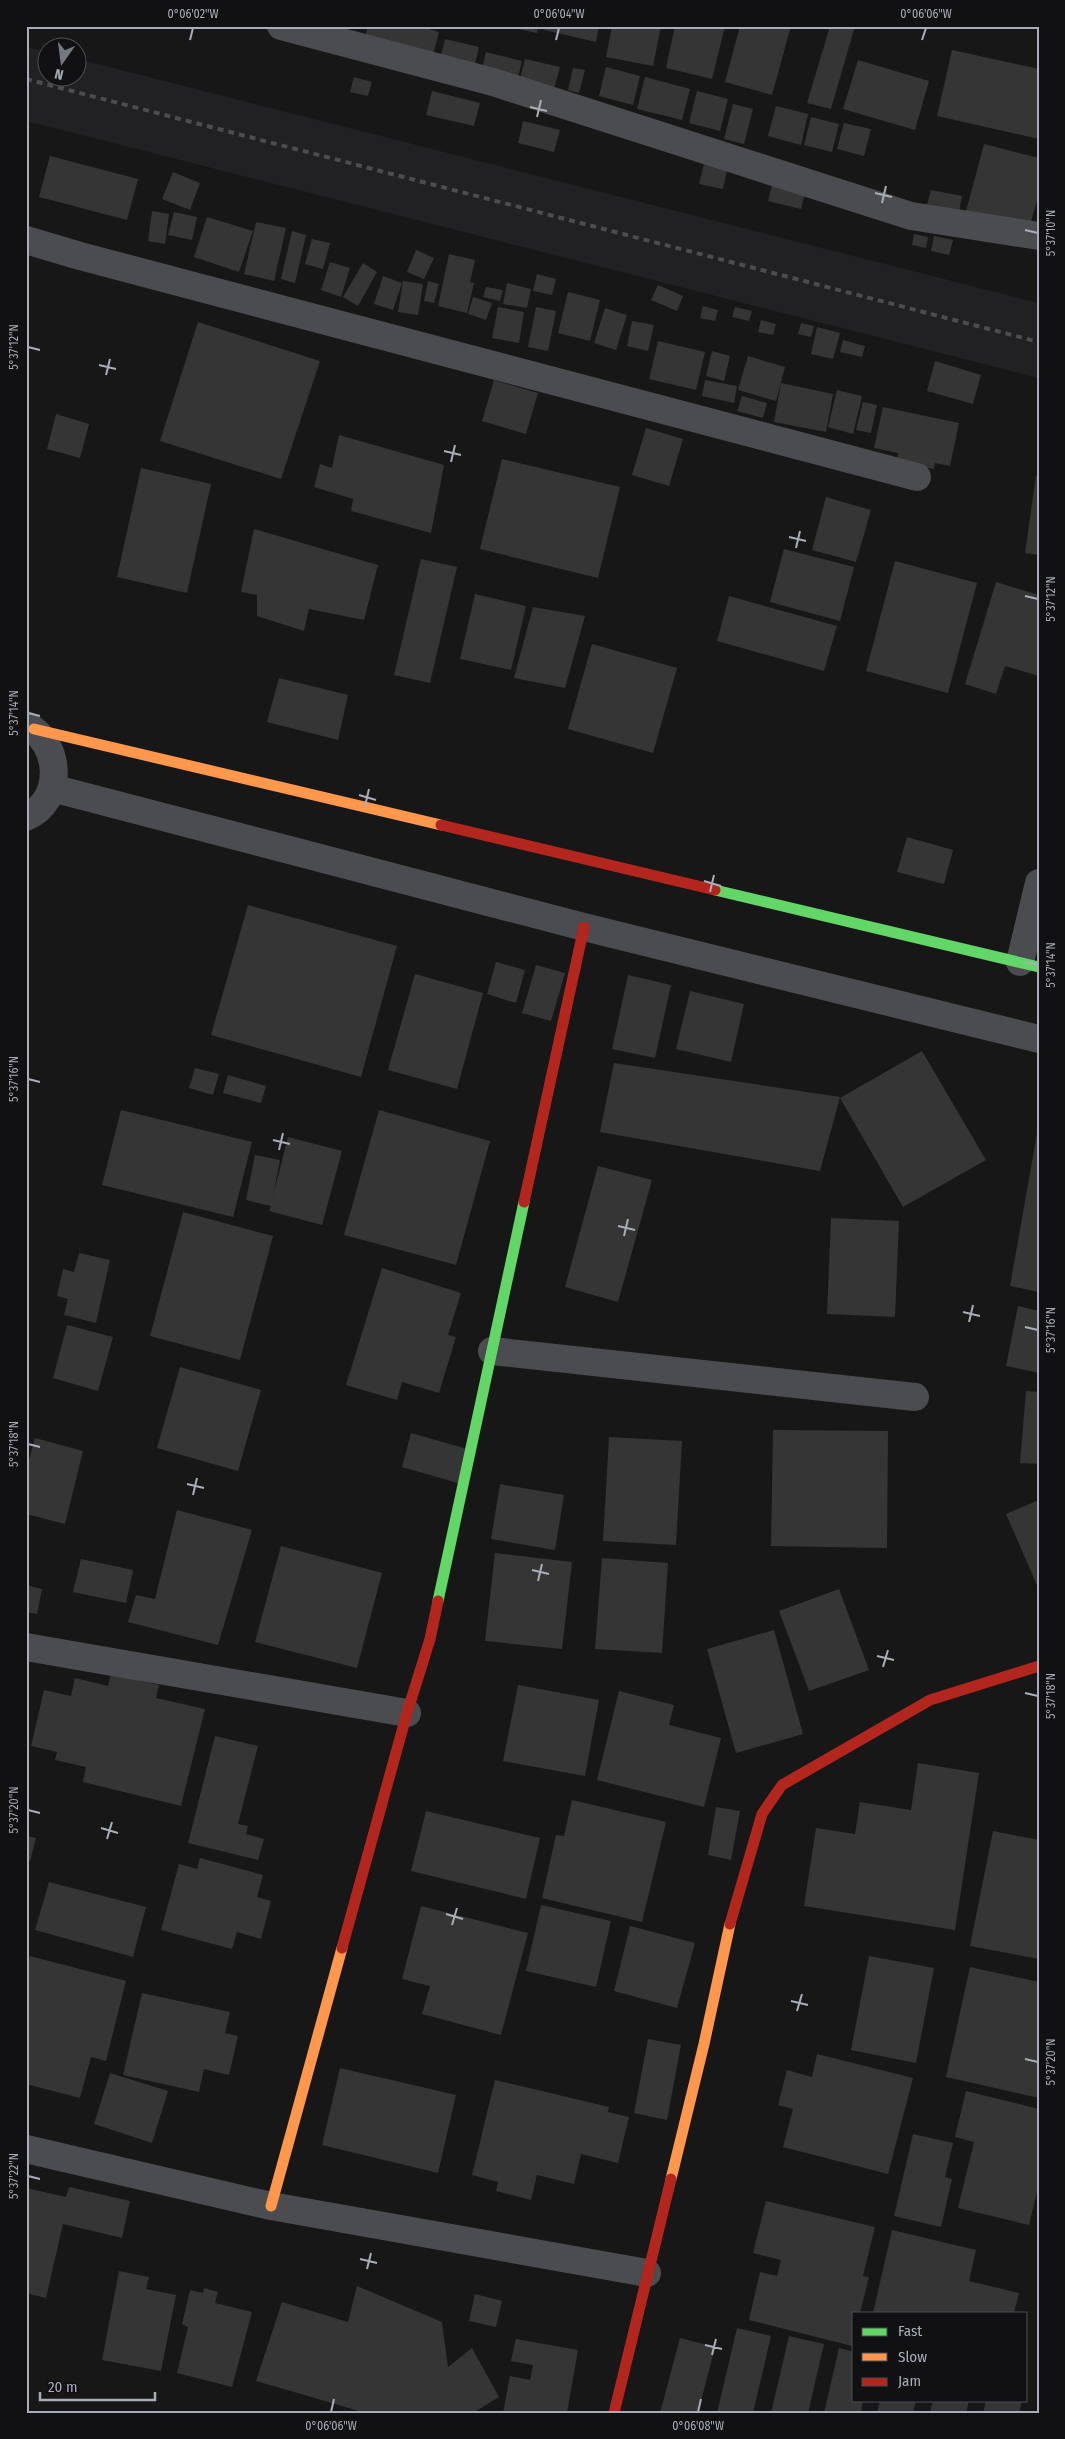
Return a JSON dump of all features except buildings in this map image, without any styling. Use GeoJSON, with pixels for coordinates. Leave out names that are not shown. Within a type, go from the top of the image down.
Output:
{"type":"FeatureCollection","features":[{"type":"Feature","properties":{"kind":"street"},"geometry":{"type":"LineString","coordinates":[[281,26],[493,82],[911,216],[1039,236]]}},
{"type":"Feature","properties":{"kind":"street"},"geometry":{"type":"LineString","coordinates":[[26,240],[80,256],[917,477]]}},
{"type":"Feature","properties":{"kind":"street"},"geometry":{"type":"LineString","coordinates":[[26,817],[43,804],[52,788],[55,767],[49,746],[30,727]]}},
{"type":"Feature","properties":{"kind":"street"},"geometry":{"type":"LineString","coordinates":[[30,727],[1029,964],[1039,883]]}},
{"type":"Feature","properties":{"kind":"street"},"geometry":{"type":"LineString","coordinates":[[52,788],[584,927],[1039,1039]]}},
{"type":"Feature","properties":{"kind":"street"},"geometry":{"type":"LineString","coordinates":[[271,2206],[407,1713],[430,1639],[584,927]]}},
{"type":"Feature","properties":{"kind":"street"},"geometry":{"type":"LineString","coordinates":[[492,1351],[915,1396]]}},
{"type":"Feature","properties":{"kind":"street"},"geometry":{"type":"LineString","coordinates":[[26,1647],[407,1713]]}},
{"type":"Feature","properties":{"kind":"street"},"geometry":{"type":"LineString","coordinates":[[614,2413],[704,2044],[727,1933],[762,1814],[782,1785],[930,1700],[1039,1666]]}},
{"type":"Feature","properties":{"kind":"street"},"geometry":{"type":"LineString","coordinates":[[26,2149],[271,2206],[648,2273]]}},
{"type":"Feature","properties":{"kind":"shaded area"},"geometry":{"type":"Polygon","coordinates":[[[26,47],[38,50],[38,88],[88,88],[88,62],[1039,303],[1039,378],[26,121],[26,47]]]}},
{"type":"Feature","properties":{"kind":"railway"},"geometry":{"type":"LineString","coordinates":[[26,79],[1039,342]]}},
{"type":"Feature","properties":{"kind":"traffic: fast"},"geometry":{"type":"LineString","coordinates":[[715,890],[1039,967]]}},
{"type":"Feature","properties":{"kind":"traffic: fast"},"geometry":{"type":"LineString","coordinates":[[438,1601],[524,1202]]}},
{"type":"Feature","properties":{"kind":"traffic: slow"},"geometry":{"type":"LineString","coordinates":[[34,729],[441,825]]}},
{"type":"Feature","properties":{"kind":"traffic: slow"},"geometry":{"type":"LineString","coordinates":[[671,2179],[704,2044],[730,1924]]}},
{"type":"Feature","properties":{"kind":"traffic: slow"},"geometry":{"type":"LineString","coordinates":[[271,2206],[342,1948]]}},
{"type":"Feature","properties":{"kind":"traffic: jam"},"geometry":{"type":"LineString","coordinates":[[441,825],[715,890]]}},
{"type":"Feature","properties":{"kind":"traffic: jam"},"geometry":{"type":"LineString","coordinates":[[524,1202],[584,927]]}},
{"type":"Feature","properties":{"kind":"traffic: jam"},"geometry":{"type":"LineString","coordinates":[[342,1948],[407,1713],[430,1639],[438,1601]]}},
{"type":"Feature","properties":{"kind":"traffic: jam"},"geometry":{"type":"LineString","coordinates":[[730,1924],[762,1814],[782,1785],[930,1700],[1039,1666]]}},
{"type":"Feature","properties":{"kind":"traffic: jam"},"geometry":{"type":"LineString","coordinates":[[614,2413],[671,2179]]}}]}
